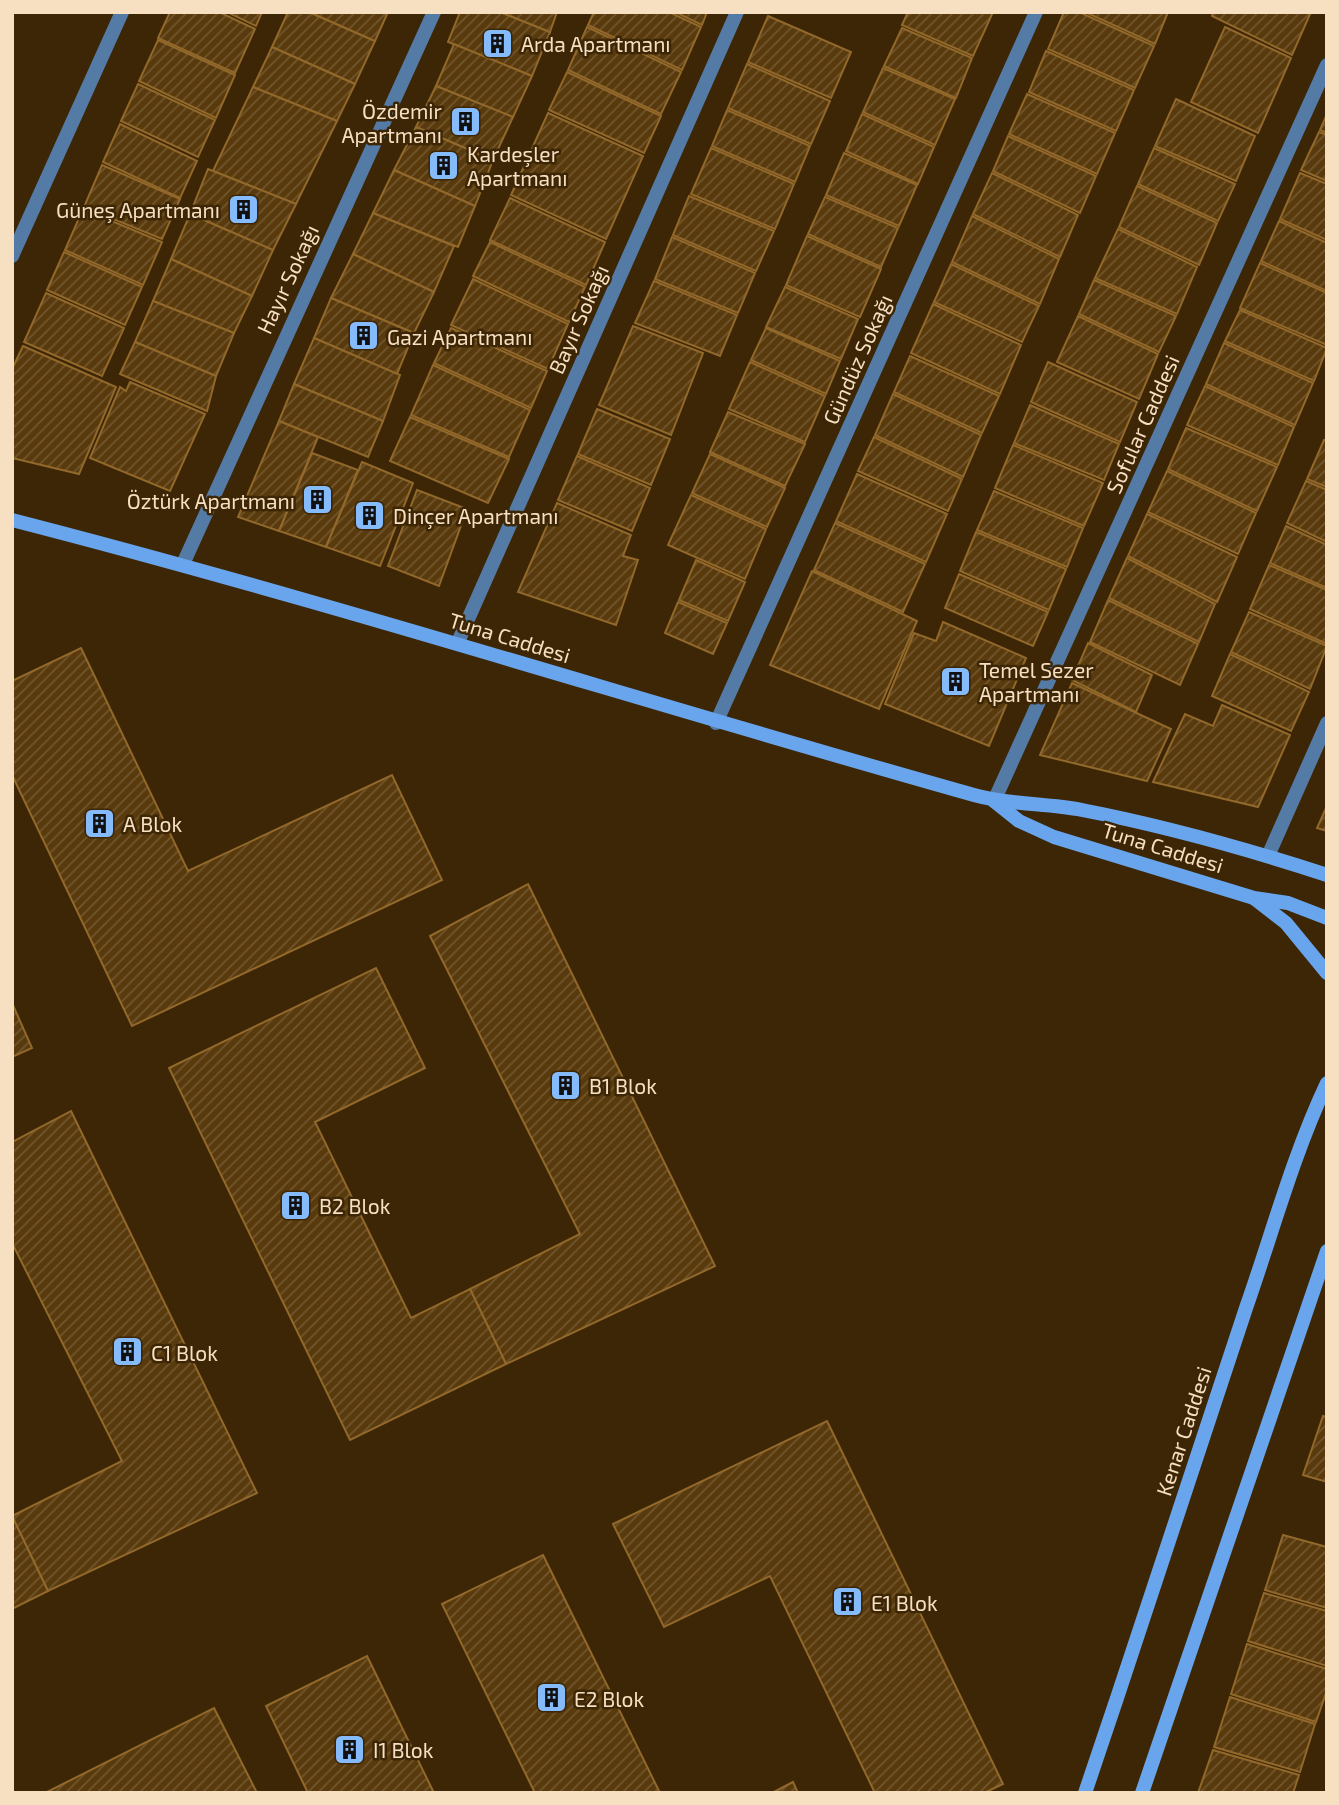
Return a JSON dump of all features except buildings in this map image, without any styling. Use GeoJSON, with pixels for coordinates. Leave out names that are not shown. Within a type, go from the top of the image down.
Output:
{"type":"FeatureCollection","features":[{"type":"Feature","properties":{"kind":"main road","name":"Tuna Caddesi"},"geometry":{"type":"LineString","coordinates":[[12,520],[183,564],[458,642],[716,723],[994,801],[1069,807],[1122,818],[1268,856],[1327,875]]}},
{"type":"Feature","properties":{"kind":"main road","name":"Tuna Caddesi"},"geometry":{"type":"LineString","coordinates":[[994,801],[1019,821],[1054,837],[1254,898],[1288,903],[1327,918]]}},
{"type":"Feature","properties":{"kind":"main road"},"geometry":{"type":"LineString","coordinates":[[1254,898],[1286,923],[1327,973]]}},
{"type":"Feature","properties":{"kind":"main road","name":"Kenar Caddesi"},"geometry":{"type":"LineString","coordinates":[[1085,1793],[1295,1165],[1327,1083]]}},
{"type":"Feature","properties":{"kind":"main road"},"geometry":{"type":"LineString","coordinates":[[1142,1793],[1327,1251]]}},
{"type":"Feature","properties":{"kind":"street"},"geometry":{"type":"LineString","coordinates":[[12,256],[122,12]]}},
{"type":"Feature","properties":{"kind":"street","name":"Hayır Sokağı"},"geometry":{"type":"LineString","coordinates":[[183,564],[434,12]]}},
{"type":"Feature","properties":{"kind":"street","name":"Bayır Sokağı"},"geometry":{"type":"LineString","coordinates":[[458,642],[737,12]]}},
{"type":"Feature","properties":{"kind":"street","name":"Gündüz Sokağı"},"geometry":{"type":"LineString","coordinates":[[716,723],[1036,12]]}},
{"type":"Feature","properties":{"kind":"street","name":"Sofular Caddesi"},"geometry":{"type":"LineString","coordinates":[[994,801],[1327,65]]}},
{"type":"Feature","properties":{"kind":"street"},"geometry":{"type":"LineString","coordinates":[[1268,856],[1327,723]]}},
{"type":"Feature","properties":{"kind":"place","name":"Arda Apartmanı"},"geometry":{"type":"Point","coordinates":[498,43]}},
{"type":"Feature","properties":{"kind":"place","name":"Özdemir Apartmanı"},"geometry":{"type":"Point","coordinates":[465,122]}},
{"type":"Feature","properties":{"kind":"place","name":"Kardeşler Apartmanı"},"geometry":{"type":"Point","coordinates":[444,165]}},
{"type":"Feature","properties":{"kind":"place","name":"Güneş Apartmanı"},"geometry":{"type":"Point","coordinates":[243,209]}},
{"type":"Feature","properties":{"kind":"place","name":"Gazi Apartmanı"},"geometry":{"type":"Point","coordinates":[364,336]}},
{"type":"Feature","properties":{"kind":"place","name":"Öztürk Apartmanı"},"geometry":{"type":"Point","coordinates":[318,500]}},
{"type":"Feature","properties":{"kind":"place","name":"Dinçer Apartmanı"},"geometry":{"type":"Point","coordinates":[370,515]}},
{"type":"Feature","properties":{"kind":"place","name":"Temel Sezer Apartmanı"},"geometry":{"type":"Point","coordinates":[956,681]}},
{"type":"Feature","properties":{"kind":"place","name":"A Blok"},"geometry":{"type":"Point","coordinates":[100,823]}},
{"type":"Feature","properties":{"kind":"place","name":"B1 Blok"},"geometry":{"type":"Point","coordinates":[566,1085]}},
{"type":"Feature","properties":{"kind":"place","name":"B2 Blok"},"geometry":{"type":"Point","coordinates":[296,1205]}},
{"type":"Feature","properties":{"kind":"place","name":"C1 Blok"},"geometry":{"type":"Point","coordinates":[128,1352]}},
{"type":"Feature","properties":{"kind":"place","name":"E1 Blok"},"geometry":{"type":"Point","coordinates":[848,1602]}},
{"type":"Feature","properties":{"kind":"place","name":"E2 Blok"},"geometry":{"type":"Point","coordinates":[551,1698]}},
{"type":"Feature","properties":{"kind":"place","name":"I1 Blok"},"geometry":{"type":"Point","coordinates":[350,1749]}}]}
